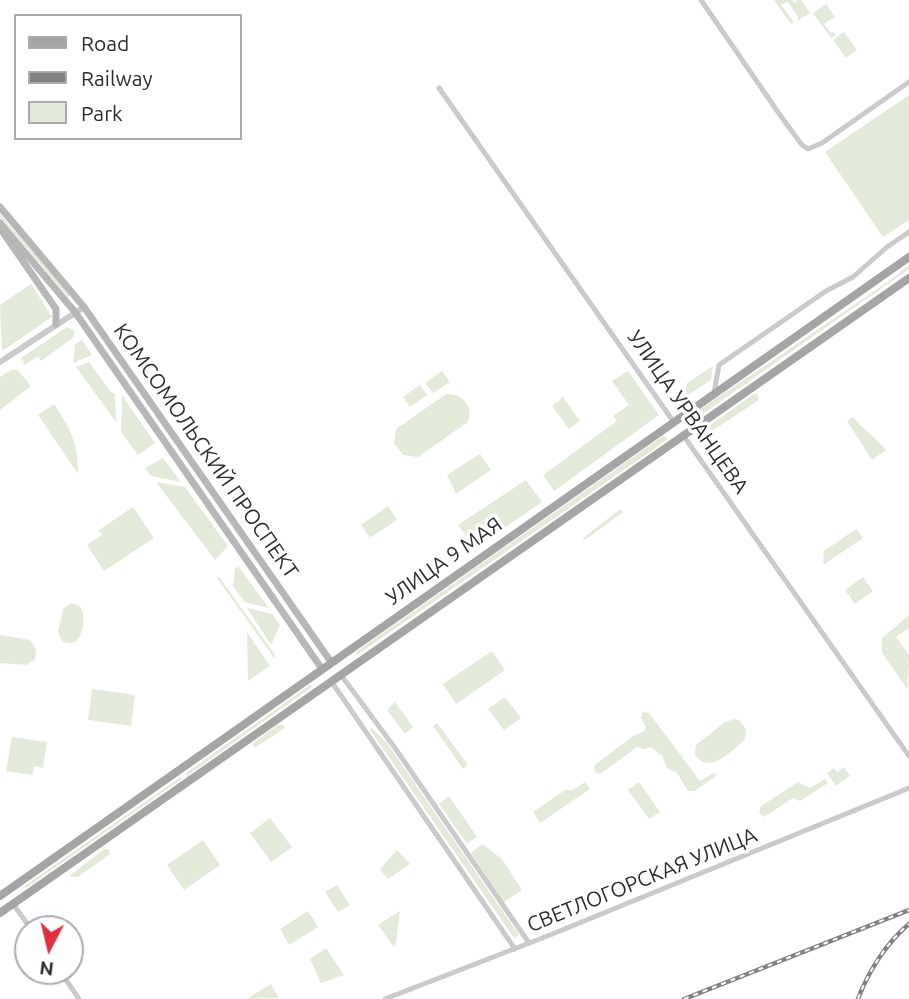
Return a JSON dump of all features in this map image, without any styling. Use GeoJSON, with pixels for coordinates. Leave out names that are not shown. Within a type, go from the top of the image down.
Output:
{"type":"FeatureCollection","features":[{"type":"Feature","properties":{"kind":"main road","name":"КОМСОМОЛЬСКИЙ ПРОСПЕКТ"},"geometry":{"type":"LineString","coordinates":[[0,208],[84,307],[341,675]]}},
{"type":"Feature","properties":{"kind":"main road","name":"КОМСОМОЛЬСКИЙ ПРОСПЕКТ"},"geometry":{"type":"LineString","coordinates":[[0,225],[75,312],[331,681]]}},
{"type":"Feature","properties":{"kind":"main road"},"geometry":{"type":"LineString","coordinates":[[0,225],[56,309],[56,324]]}},
{"type":"Feature","properties":{"kind":"main road","name":"УЛИЦА 9 МАЯ"},"geometry":{"type":"LineString","coordinates":[[1,892],[909,257]]}},
{"type":"Feature","properties":{"kind":"main road","name":"УЛИЦА 9 МАЯ"},"geometry":{"type":"LineString","coordinates":[[0,913],[909,278]]}},
{"type":"Feature","properties":{"kind":"main road","name":"УЛИЦА УРВАНЦЕВА"},"geometry":{"type":"LineString","coordinates":[[673,421],[683,435]]}},
{"type":"Feature","properties":{"kind":"main road"},"geometry":{"type":"LineString","coordinates":[[180,463],[188,457]]}},
{"type":"Feature","properties":{"kind":"main road"},"geometry":{"type":"LineString","coordinates":[[1,892],[13,904]]}},
{"type":"Feature","properties":{"kind":"street"},"geometry":{"type":"LineString","coordinates":[[701,0],[780,115],[808,149],[822,143],[909,82]]}},
{"type":"Feature","properties":{"kind":"street","name":"УЛИЦА УРВАНЦЕВА"},"geometry":{"type":"LineString","coordinates":[[439,88],[673,421]]}},
{"type":"Feature","properties":{"kind":"street"},"geometry":{"type":"LineString","coordinates":[[715,393],[719,365],[826,291],[853,277],[909,232]]}},
{"type":"Feature","properties":{"kind":"street"},"geometry":{"type":"LineString","coordinates":[[853,277],[863,290]]}},
{"type":"Feature","properties":{"kind":"street"},"geometry":{"type":"LineString","coordinates":[[0,362],[84,307]]}},
{"type":"Feature","properties":{"kind":"street","name":"УЛИЦА УРВАНЦЕВА"},"geometry":{"type":"LineString","coordinates":[[683,435],[909,756]]}},
{"type":"Feature","properties":{"kind":"street","name":"КОМСОМОЛЬСКИЙ ПРОСПЕКТ"},"geometry":{"type":"LineString","coordinates":[[341,675],[529,943]]}},
{"type":"Feature","properties":{"kind":"street","name":"КОМСОМОЛЬСКИЙ ПРОСПЕКТ"},"geometry":{"type":"LineString","coordinates":[[331,681],[515,949]]}},
{"type":"Feature","properties":{"kind":"street"},"geometry":{"type":"LineString","coordinates":[[365,728],[375,721]]}},
{"type":"Feature","properties":{"kind":"street","name":"СВЕТЛОГОРСКАЯ УЛИЦА"},"geometry":{"type":"LineString","coordinates":[[385,999],[515,949],[909,788]]}},
{"type":"Feature","properties":{"kind":"street"},"geometry":{"type":"LineString","coordinates":[[13,904],[21,915]]}},
{"type":"Feature","properties":{"kind":"green space"},"geometry":{"type":"Polygon","coordinates":[[[774,0],[792,0],[797,3],[796,0],[801,0],[810,13],[797,21],[798,17],[788,2],[781,5],[794,22],[791,24],[774,0]]]}},
{"type":"Feature","properties":{"kind":"green space"},"geometry":{"type":"Polygon","coordinates":[[[826,4],[835,17],[824,24],[836,35],[831,38],[813,13],[826,4]]]}},
{"type":"Feature","properties":{"kind":"green space"},"geometry":{"type":"Polygon","coordinates":[[[844,32],[857,50],[846,58],[833,40],[844,32]]]}},
{"type":"Feature","properties":{"kind":"green space"},"geometry":{"type":"Polygon","coordinates":[[[909,95],[909,220],[883,237],[825,152],[909,95]]]}},
{"type":"Feature","properties":{"kind":"green space"},"geometry":{"type":"Polygon","coordinates":[[[0,214],[70,295],[68,297],[0,217],[0,214]]]}},
{"type":"Feature","properties":{"kind":"green space"},"geometry":{"type":"Polygon","coordinates":[[[909,265],[909,269],[694,420],[689,419],[892,279],[909,265]]]}},
{"type":"Feature","properties":{"kind":"green space"},"geometry":{"type":"Polygon","coordinates":[[[31,284],[52,317],[2,351],[0,305],[31,284]]]}},
{"type":"Feature","properties":{"kind":"green space"},"geometry":{"type":"Polygon","coordinates":[[[67,327],[75,331],[73,338],[41,361],[38,356],[25,365],[21,358],[67,327]]]}},
{"type":"Feature","properties":{"kind":"green space"},"geometry":{"type":"Polygon","coordinates":[[[82,340],[92,355],[73,363],[75,344],[82,340]]]}},
{"type":"Feature","properties":{"kind":"green space"},"geometry":{"type":"Polygon","coordinates":[[[89,362],[115,394],[116,422],[76,367],[89,362]]]}},
{"type":"Feature","properties":{"kind":"green space"},"geometry":{"type":"Polygon","coordinates":[[[713,366],[711,380],[685,397],[687,383],[713,366]]]}},
{"type":"Feature","properties":{"kind":"green space"},"geometry":{"type":"Polygon","coordinates":[[[11,370],[18,370],[31,386],[0,410],[0,377],[11,370]]]}},
{"type":"Feature","properties":{"kind":"green space"},"geometry":{"type":"Polygon","coordinates":[[[442,371],[450,382],[433,393],[425,383],[442,371]]]}},
{"type":"Feature","properties":{"kind":"green space"},"geometry":{"type":"Polygon","coordinates":[[[628,371],[659,415],[554,491],[543,475],[617,421],[613,416],[629,405],[612,381],[628,371]]]}},
{"type":"Feature","properties":{"kind":"green space"},"geometry":{"type":"Polygon","coordinates":[[[420,385],[427,395],[410,407],[403,397],[420,385]]]}},
{"type":"Feature","properties":{"kind":"green space"},"geometry":{"type":"Polygon","coordinates":[[[446,394],[462,398],[466,402],[468,422],[418,457],[403,455],[394,443],[396,429],[446,394]]]}},
{"type":"Feature","properties":{"kind":"green space"},"geometry":{"type":"Polygon","coordinates":[[[757,394],[759,400],[695,442],[695,436],[757,394]]]}},
{"type":"Feature","properties":{"kind":"green space"},"geometry":{"type":"Polygon","coordinates":[[[122,395],[155,443],[138,455],[121,432],[122,395]]]}},
{"type":"Feature","properties":{"kind":"green space"},"geometry":{"type":"Polygon","coordinates":[[[563,397],[580,421],[569,429],[552,406],[563,397]]]}},
{"type":"Feature","properties":{"kind":"green space"},"geometry":{"type":"Polygon","coordinates":[[[54,404],[72,437],[77,453],[78,474],[38,415],[54,404]]]}},
{"type":"Feature","properties":{"kind":"green space"},"geometry":{"type":"Polygon","coordinates":[[[853,417],[886,450],[872,460],[847,421],[853,417]]]}},
{"type":"Feature","properties":{"kind":"green space"},"geometry":{"type":"Polygon","coordinates":[[[666,436],[667,440],[357,655],[356,652],[666,436]]]}},
{"type":"Feature","properties":{"kind":"green space"},"geometry":{"type":"Polygon","coordinates":[[[480,454],[491,470],[456,494],[447,475],[480,454]]]}},
{"type":"Feature","properties":{"kind":"green space"},"geometry":{"type":"Polygon","coordinates":[[[163,458],[181,482],[151,476],[145,468],[163,458]]]}},
{"type":"Feature","properties":{"kind":"green space"},"geometry":{"type":"Polygon","coordinates":[[[526,480],[542,502],[475,548],[458,525],[526,480]]]}},
{"type":"Feature","properties":{"kind":"green space"},"geometry":{"type":"Polygon","coordinates":[[[156,482],[185,487],[228,546],[215,560],[156,482]]]}},
{"type":"Feature","properties":{"kind":"green space"},"geometry":{"type":"Polygon","coordinates":[[[388,506],[397,520],[370,538],[361,525],[388,506]]]}},
{"type":"Feature","properties":{"kind":"green space"},"geometry":{"type":"Polygon","coordinates":[[[133,507],[154,538],[104,571],[87,545],[102,535],[99,530],[133,507]]]}},
{"type":"Feature","properties":{"kind":"green space"},"geometry":{"type":"Polygon","coordinates":[[[619,510],[623,512],[586,539],[582,539],[619,510]]]}},
{"type":"Feature","properties":{"kind":"green space"},"geometry":{"type":"Polygon","coordinates":[[[856,529],[863,538],[823,565],[824,551],[856,529]]]}},
{"type":"Feature","properties":{"kind":"green space"},"geometry":{"type":"Polygon","coordinates":[[[238,566],[269,608],[245,602],[233,586],[235,568],[238,566]]]}},
{"type":"Feature","properties":{"kind":"green space"},"geometry":{"type":"Polygon","coordinates":[[[219,577],[276,656],[274,658],[217,578],[219,577]]]}},
{"type":"Feature","properties":{"kind":"green space"},"geometry":{"type":"Polygon","coordinates":[[[863,577],[873,591],[855,604],[845,590],[863,577]]]}},
{"type":"Feature","properties":{"kind":"green space"},"geometry":{"type":"Polygon","coordinates":[[[71,603],[80,606],[83,626],[79,638],[69,643],[62,641],[58,632],[63,609],[71,603]]]}},
{"type":"Feature","properties":{"kind":"green space"},"geometry":{"type":"Polygon","coordinates":[[[247,608],[272,614],[280,625],[271,645],[247,608]]]}},
{"type":"Feature","properties":{"kind":"green space"},"geometry":{"type":"Polygon","coordinates":[[[909,615],[909,628],[896,637],[909,655],[908,690],[882,653],[882,638],[909,615]]]}},
{"type":"Feature","properties":{"kind":"green space"},"geometry":{"type":"Polygon","coordinates":[[[247,632],[270,666],[248,681],[247,632]]]}},
{"type":"Feature","properties":{"kind":"green space"},"geometry":{"type":"Polygon","coordinates":[[[0,635],[30,640],[36,649],[35,659],[26,665],[0,663],[0,635]]]}},
{"type":"Feature","properties":{"kind":"green space"},"geometry":{"type":"Polygon","coordinates":[[[492,651],[505,670],[456,704],[443,684],[492,651]]]}},
{"type":"Feature","properties":{"kind":"green space"},"geometry":{"type":"Polygon","coordinates":[[[310,685],[312,687],[187,776],[186,773],[310,685]]]}},
{"type":"Feature","properties":{"kind":"green space"},"geometry":{"type":"Polygon","coordinates":[[[92,689],[135,695],[131,726],[88,720],[92,689]]]}},
{"type":"Feature","properties":{"kind":"green space"},"geometry":{"type":"Polygon","coordinates":[[[505,697],[521,718],[504,730],[488,709],[505,697]]]}},
{"type":"Feature","properties":{"kind":"green space"},"geometry":{"type":"Polygon","coordinates":[[[395,702],[413,727],[405,734],[387,710],[395,702]]]}},
{"type":"Feature","properties":{"kind":"green space"},"geometry":{"type":"Polygon","coordinates":[[[642,712],[649,713],[700,781],[713,773],[716,774],[715,777],[694,791],[688,791],[677,773],[667,768],[662,756],[651,747],[637,747],[600,774],[595,772],[596,764],[633,736],[644,731],[646,727],[641,718],[642,712]]]}},
{"type":"Feature","properties":{"kind":"green space"},"geometry":{"type":"Polygon","coordinates":[[[735,719],[746,729],[745,739],[720,759],[706,763],[700,760],[695,754],[696,745],[725,722],[735,719]]]}},
{"type":"Feature","properties":{"kind":"green space"},"geometry":{"type":"Polygon","coordinates":[[[437,723],[468,765],[463,769],[433,726],[437,723]]]}},
{"type":"Feature","properties":{"kind":"green space"},"geometry":{"type":"Polygon","coordinates":[[[278,725],[285,728],[253,747],[253,743],[278,725]]]}},
{"type":"Feature","properties":{"kind":"green space"},"geometry":{"type":"Polygon","coordinates":[[[372,728],[387,743],[519,935],[514,938],[370,730],[372,728]]]}},
{"type":"Feature","properties":{"kind":"green space"},"geometry":{"type":"Polygon","coordinates":[[[12,737],[47,742],[43,768],[34,766],[33,775],[6,771],[12,737]]]}},
{"type":"Feature","properties":{"kind":"green space"},"geometry":{"type":"Polygon","coordinates":[[[844,767],[850,776],[836,786],[827,773],[834,768],[837,772],[844,767]]]}},
{"type":"Feature","properties":{"kind":"green space"},"geometry":{"type":"Polygon","coordinates":[[[181,777],[182,779],[26,888],[24,886],[181,777]]]}},
{"type":"Feature","properties":{"kind":"green space"},"geometry":{"type":"Polygon","coordinates":[[[825,779],[828,783],[800,801],[793,798],[764,817],[759,813],[761,806],[798,782],[810,788],[825,779]]]}},
{"type":"Feature","properties":{"kind":"green space"},"geometry":{"type":"Polygon","coordinates":[[[585,782],[590,789],[540,823],[533,812],[565,790],[573,790],[585,782]]]}},
{"type":"Feature","properties":{"kind":"green space"},"geometry":{"type":"Polygon","coordinates":[[[639,782],[660,812],[649,819],[628,790],[639,782]]]}},
{"type":"Feature","properties":{"kind":"green space"},"geometry":{"type":"Polygon","coordinates":[[[449,796],[477,837],[467,844],[439,804],[449,796]]]}},
{"type":"Feature","properties":{"kind":"green space"},"geometry":{"type":"Polygon","coordinates":[[[270,818],[292,847],[271,862],[250,833],[270,818]]]}},
{"type":"Feature","properties":{"kind":"green space"},"geometry":{"type":"Polygon","coordinates":[[[203,840],[220,865],[184,890],[167,865],[203,840]]]}},
{"type":"Feature","properties":{"kind":"green space"},"geometry":{"type":"Polygon","coordinates":[[[482,844],[502,859],[522,890],[504,902],[471,853],[482,844]]]}},
{"type":"Feature","properties":{"kind":"green space"},"geometry":{"type":"Polygon","coordinates":[[[104,849],[109,849],[110,854],[78,877],[69,876],[104,849]]]}},
{"type":"Feature","properties":{"kind":"green space"},"geometry":{"type":"Polygon","coordinates":[[[397,850],[410,864],[388,879],[380,869],[397,850]]]}},
{"type":"Feature","properties":{"kind":"green space"},"geometry":{"type":"Polygon","coordinates":[[[337,885],[350,905],[338,912],[325,892],[337,885]]]}},
{"type":"Feature","properties":{"kind":"green space"},"geometry":{"type":"Polygon","coordinates":[[[308,911],[318,927],[289,945],[280,929],[308,911]]]}},
{"type":"Feature","properties":{"kind":"green space"},"geometry":{"type":"Polygon","coordinates":[[[400,911],[396,943],[394,947],[378,925],[400,911]]]}},
{"type":"Feature","properties":{"kind":"green space"},"geometry":{"type":"Polygon","coordinates":[[[326,948],[344,975],[321,983],[310,959],[326,948]]]}},
{"type":"Feature","properties":{"kind":"green space"},"geometry":{"type":"Polygon","coordinates":[[[271,984],[279,998],[248,999],[248,998],[271,984]]]}},
{"type":"Feature","properties":{"kind":"railway"},"geometry":{"type":"LineString","coordinates":[[684,999],[909,910]]}},
{"type":"Feature","properties":{"kind":"railway"},"geometry":{"type":"LineString","coordinates":[[858,999],[879,958],[909,924]]}}]}
